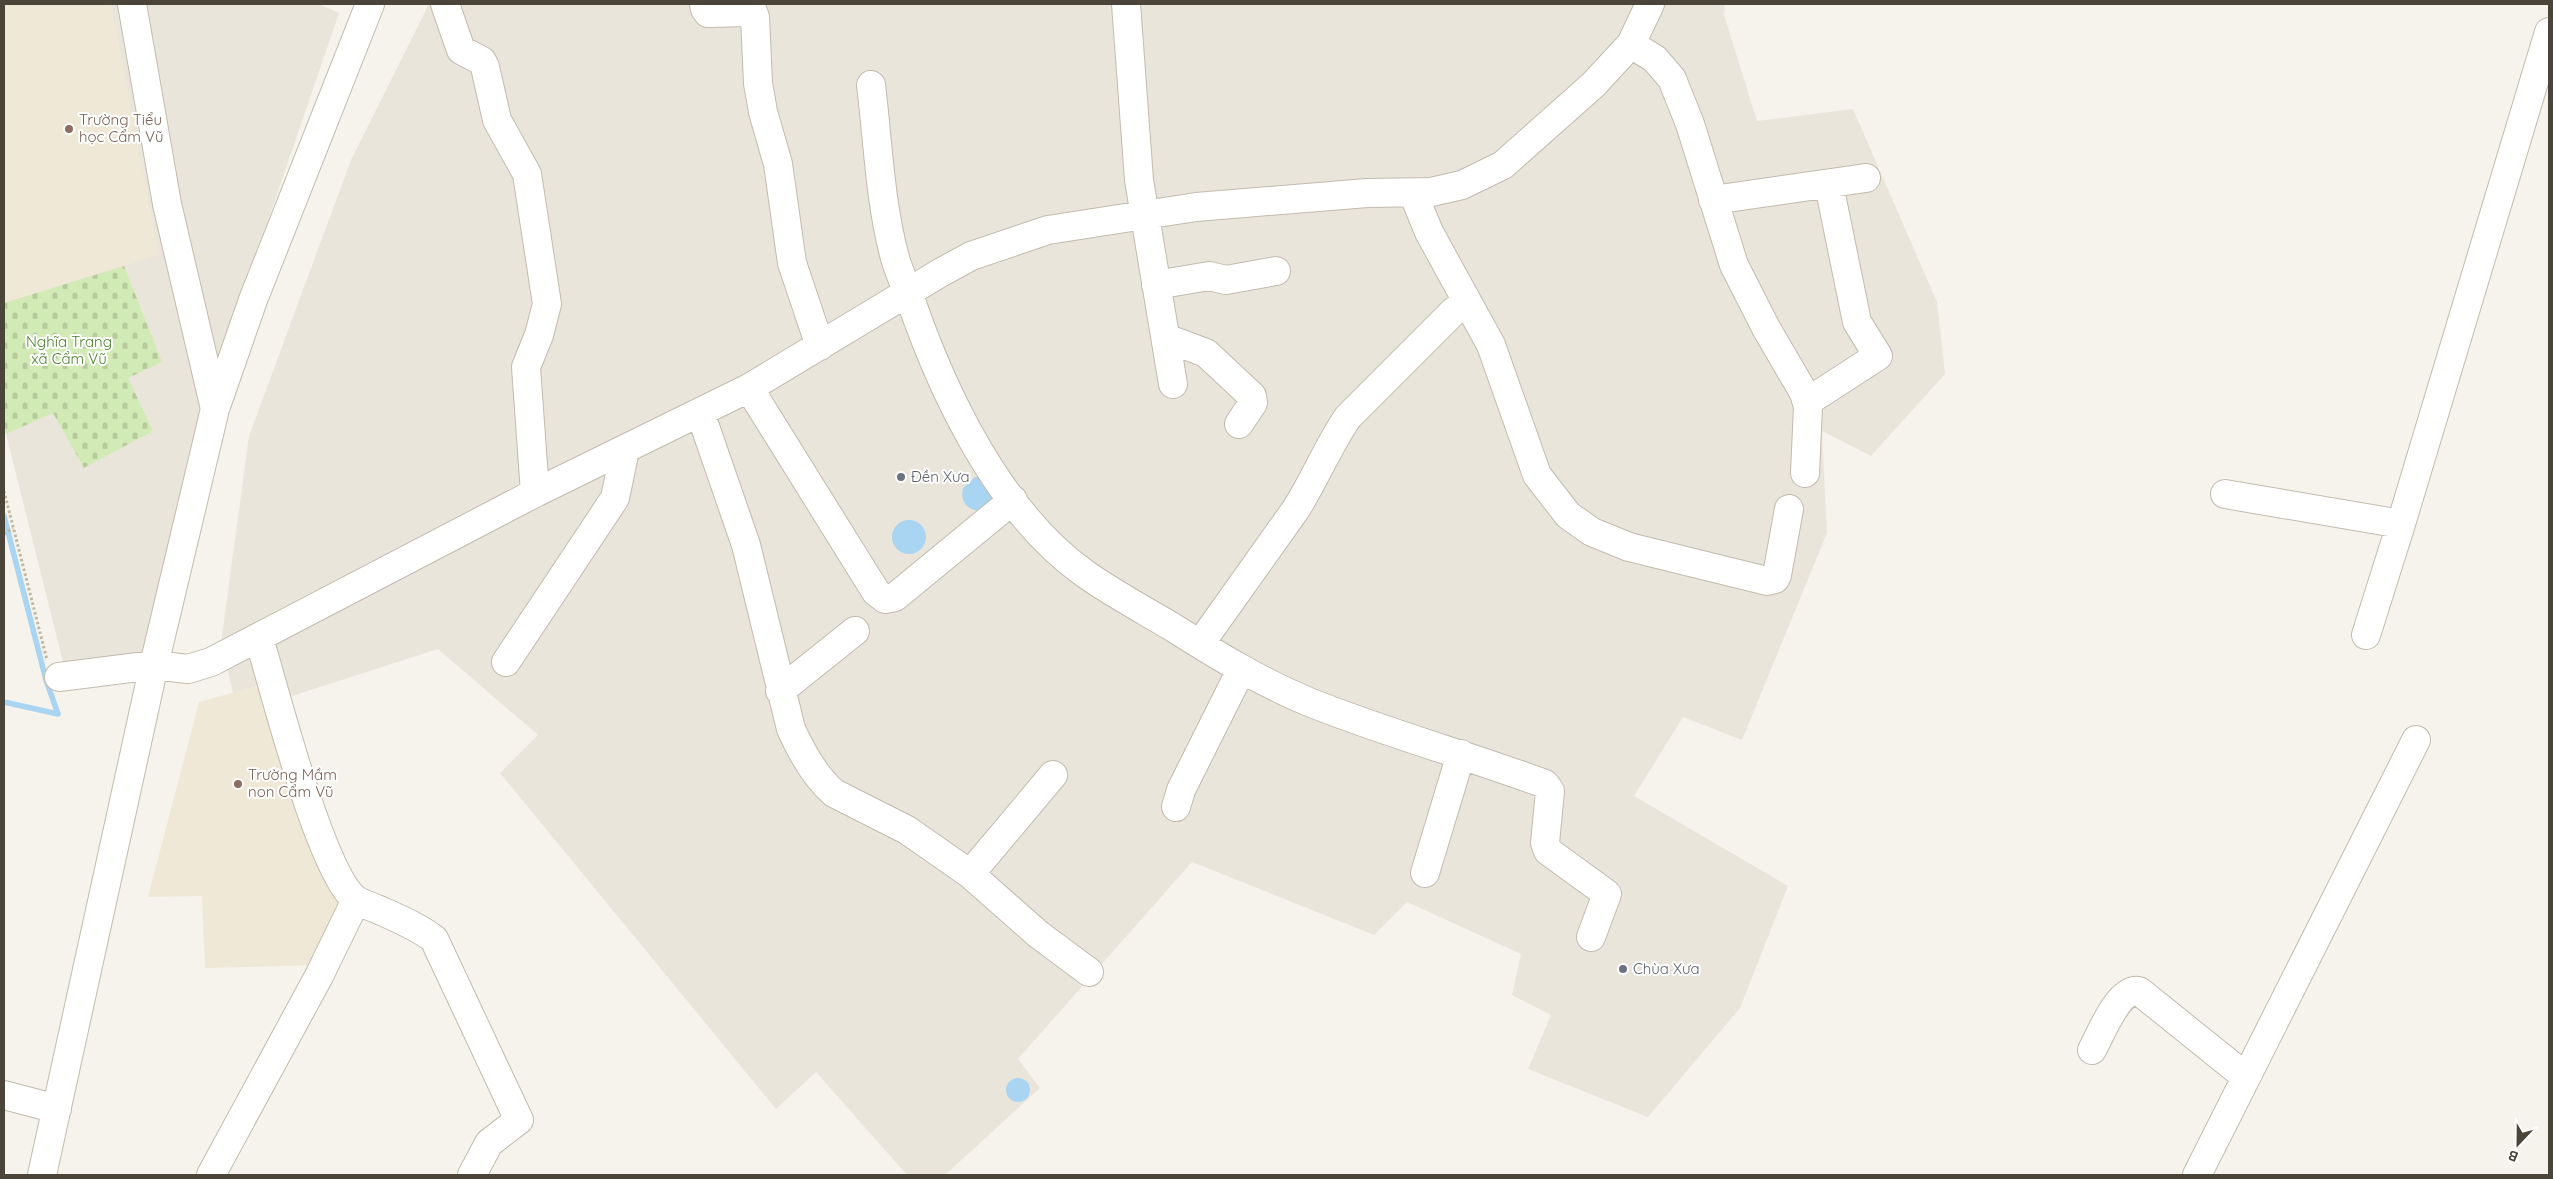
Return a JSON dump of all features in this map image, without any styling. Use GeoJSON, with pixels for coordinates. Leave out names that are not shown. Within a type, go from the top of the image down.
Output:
{"type":"FeatureCollection","features":[{"type":"Feature","properties":{"kind":"street"},"geometry":{"type":"LineString","coordinates":[[132,4],[167,204],[216,409]]}},
{"type":"Feature","properties":{"kind":"street"},"geometry":{"type":"LineString","coordinates":[[42,1175],[154,665],[216,409],[253,300],[370,4]]}},
{"type":"Feature","properties":{"kind":"street"},"geometry":{"type":"LineString","coordinates":[[445,4],[462,50],[482,61],[485,67],[497,120],[520,158],[530,188],[546,304],[539,335],[526,368],[536,494]]}},
{"type":"Feature","properties":{"kind":"street"},"geometry":{"type":"LineString","coordinates":[[704,4],[705,10],[708,13],[753,12],[755,17],[758,83],[763,112],[778,164],[792,263],[820,346]]}},
{"type":"Feature","properties":{"kind":"street"},"geometry":{"type":"LineString","coordinates":[[1126,4],[1139,180],[1173,384]]}},
{"type":"Feature","properties":{"kind":"street"},"geometry":{"type":"LineString","coordinates":[[59,677],[154,665],[188,669],[211,662],[536,494],[749,388],[971,256],[1007,242],[1048,230],[1196,207],[1367,192],[1413,193],[1462,185],[1503,165],[1593,85],[1631,44],[1650,4]]}},
{"type":"Feature","properties":{"kind":"street"},"geometry":{"type":"LineString","coordinates":[[2366,635],[2549,32]]}},
{"type":"Feature","properties":{"kind":"street"},"geometry":{"type":"LineString","coordinates":[[1631,44],[1655,59],[1672,79],[1690,124],[1734,265],[1766,328],[1804,393],[1806,402],[1806,472]]}},
{"type":"Feature","properties":{"kind":"street"},"geometry":{"type":"LineString","coordinates":[[871,85],[889,232],[896,262],[941,380],[977,449],[1013,500],[1042,535],[1083,572],[1241,670],[1307,701],[1360,722],[1461,754],[1545,784],[1550,791],[1545,843],[1548,851],[1608,894],[1591,937]]}},
{"type":"Feature","properties":{"kind":"street"},"geometry":{"type":"LineString","coordinates":[[1713,200],[1829,185],[1866,178]]}},
{"type":"Feature","properties":{"kind":"street"},"geometry":{"type":"LineString","coordinates":[[1806,402],[1878,356],[1857,322],[1829,185]]}},
{"type":"Feature","properties":{"kind":"street"},"geometry":{"type":"LineString","coordinates":[[1413,193],[1429,232],[1490,345],[1537,475],[1568,515],[1592,532],[1629,547],[1767,581],[1775,579],[1777,575],[1789,509]]}},
{"type":"Feature","properties":{"kind":"street"},"geometry":{"type":"LineString","coordinates":[[1156,285],[1209,276],[1226,280],[1276,271]]}},
{"type":"Feature","properties":{"kind":"street"},"geometry":{"type":"LineString","coordinates":[[1200,644],[1296,509],[1309,488],[1334,437],[1348,418],[1467,301]]}},
{"type":"Feature","properties":{"kind":"street"},"geometry":{"type":"LineString","coordinates":[[1166,338],[1206,353],[1252,396],[1253,403],[1239,424]]}},
{"type":"Feature","properties":{"kind":"street"},"geometry":{"type":"LineString","coordinates":[[749,388],[876,592],[885,598],[895,597],[1013,500]]}},
{"type":"Feature","properties":{"kind":"street"},"geometry":{"type":"LineString","coordinates":[[700,412],[746,545],[790,729],[824,785],[834,793],[907,830],[970,874],[1038,934],[1088,972]]}},
{"type":"Feature","properties":{"kind":"street"},"geometry":{"type":"LineString","coordinates":[[506,662],[615,498],[625,450]]}},
{"type":"Feature","properties":{"kind":"street"},"geometry":{"type":"LineString","coordinates":[[2225,494],[2401,524]]}},
{"type":"Feature","properties":{"kind":"street"},"geometry":{"type":"LineString","coordinates":[[780,691],[855,631]]}},
{"type":"Feature","properties":{"kind":"street"},"geometry":{"type":"LineString","coordinates":[[259,638],[308,800],[330,862],[342,883],[356,900],[418,928],[434,939],[518,1120],[489,1143],[472,1175]]}},
{"type":"Feature","properties":{"kind":"street"},"geometry":{"type":"LineString","coordinates":[[1176,807],[1181,790],[1241,670]]}},
{"type":"Feature","properties":{"kind":"street"},"geometry":{"type":"LineString","coordinates":[[2197,1175],[2416,740]]}},
{"type":"Feature","properties":{"kind":"street"},"geometry":{"type":"LineString","coordinates":[[1425,873],[1461,754]]}},
{"type":"Feature","properties":{"kind":"street"},"geometry":{"type":"LineString","coordinates":[[970,874],[1053,775]]}},
{"type":"Feature","properties":{"kind":"street"},"geometry":{"type":"LineString","coordinates":[[211,1175],[314,984],[356,900]]}},
{"type":"Feature","properties":{"kind":"street"},"geometry":{"type":"LineString","coordinates":[[2092,1050],[2120,1000],[2128,992],[2139,991],[2246,1077]]}},
{"type":"Feature","properties":{"kind":"street"},"geometry":{"type":"LineString","coordinates":[[4,1095],[56,1109]]}},
{"type":"Feature","properties":{"kind":"path"},"geometry":{"type":"LineString","coordinates":[[4,492],[46,657],[50,670],[59,677]]}},
{"type":"Feature","properties":{"kind":"path"},"geometry":{"type":"LineString","coordinates":[[4,534],[13,528]]}},
{"type":"Feature","properties":{"kind":"shaded area"},"geometry":{"type":"Polygon","coordinates":[[[4,4],[319,4],[339,13],[197,428],[142,656],[64,666],[4,426],[4,4]]]}},
{"type":"Feature","properties":{"kind":"shaded area","name":"Trường Tiểu học Cẩm Vũ"},"geometry":{"type":"Polygon","coordinates":[[[4,4],[111,4],[159,255],[4,303],[4,4]]]}},
{"type":"Feature","properties":{"kind":"shaded area"},"geometry":{"type":"Polygon","coordinates":[[[429,4],[1725,4],[1724,15],[1757,121],[1853,109],[1937,302],[1945,374],[1871,456],[1822,431],[1827,533],[1742,740],[1683,717],[1634,796],[1788,886],[1740,1008],[1648,1117],[1528,1069],[1551,1015],[1512,995],[1521,954],[1407,902],[1374,935],[1192,862],[1018,1059],[1040,1088],[945,1175],[907,1175],[816,1072],[776,1109],[500,773],[538,735],[438,649],[292,696],[268,683],[233,693],[221,643],[249,436],[351,160],[429,4]]]}},
{"type":"Feature","properties":{"kind":"shaded area","name":"Trường Mầm non Cẩm Vũ"},"geometry":{"type":"Polygon","coordinates":[[[268,683],[350,901],[319,965],[205,968],[202,896],[148,897],[199,702],[268,683]]]}},
{"type":"Feature","properties":{"kind":"green space","name":"Nghĩa Trang xã Cẩm Vũ"},"geometry":{"type":"Polygon","coordinates":[[[124,266],[162,362],[128,378],[153,431],[84,468],[53,413],[6,434],[4,426],[4,303],[124,266]]]}},
{"type":"Feature","properties":{"kind":"water"},"geometry":{"type":"Polygon","coordinates":[[[975,477],[980,477],[996,497],[979,511],[967,506],[962,497],[963,488],[975,477]]]}},
{"type":"Feature","properties":{"kind":"water"},"geometry":{"type":"Polygon","coordinates":[[[909,520],[916,521],[921,525],[925,530],[925,544],[921,549],[916,553],[909,554],[902,553],[897,549],[893,544],[892,537],[893,530],[897,525],[902,521],[909,520]]]}},
{"type":"Feature","properties":{"kind":"water"},"geometry":{"type":"Polygon","coordinates":[[[1018,1078],[1026,1082],[1030,1090],[1026,1098],[1018,1102],[1010,1098],[1006,1090],[1010,1082],[1018,1078]]]}},
{"type":"Feature","properties":{"kind":"waterway"},"geometry":{"type":"LineString","coordinates":[[4,516],[46,680],[58,714]]}},
{"type":"Feature","properties":{"kind":"waterway"},"geometry":{"type":"LineString","coordinates":[[4,702],[58,714]]}},
{"type":"Feature","properties":{"kind":"place","name":"Trường Tiểu học Cẩm Vũ"},"geometry":{"type":"Point","coordinates":[69,129]}},
{"type":"Feature","properties":{"kind":"place","name":"Đền Xưa"},"geometry":{"type":"Point","coordinates":[901,477]}},
{"type":"Feature","properties":{"kind":"place","name":"Trường Mầm non Cẩm Vũ"},"geometry":{"type":"Point","coordinates":[238,784]}},
{"type":"Feature","properties":{"kind":"place","name":"Chùa Xưa"},"geometry":{"type":"Point","coordinates":[1623,969]}}]}
